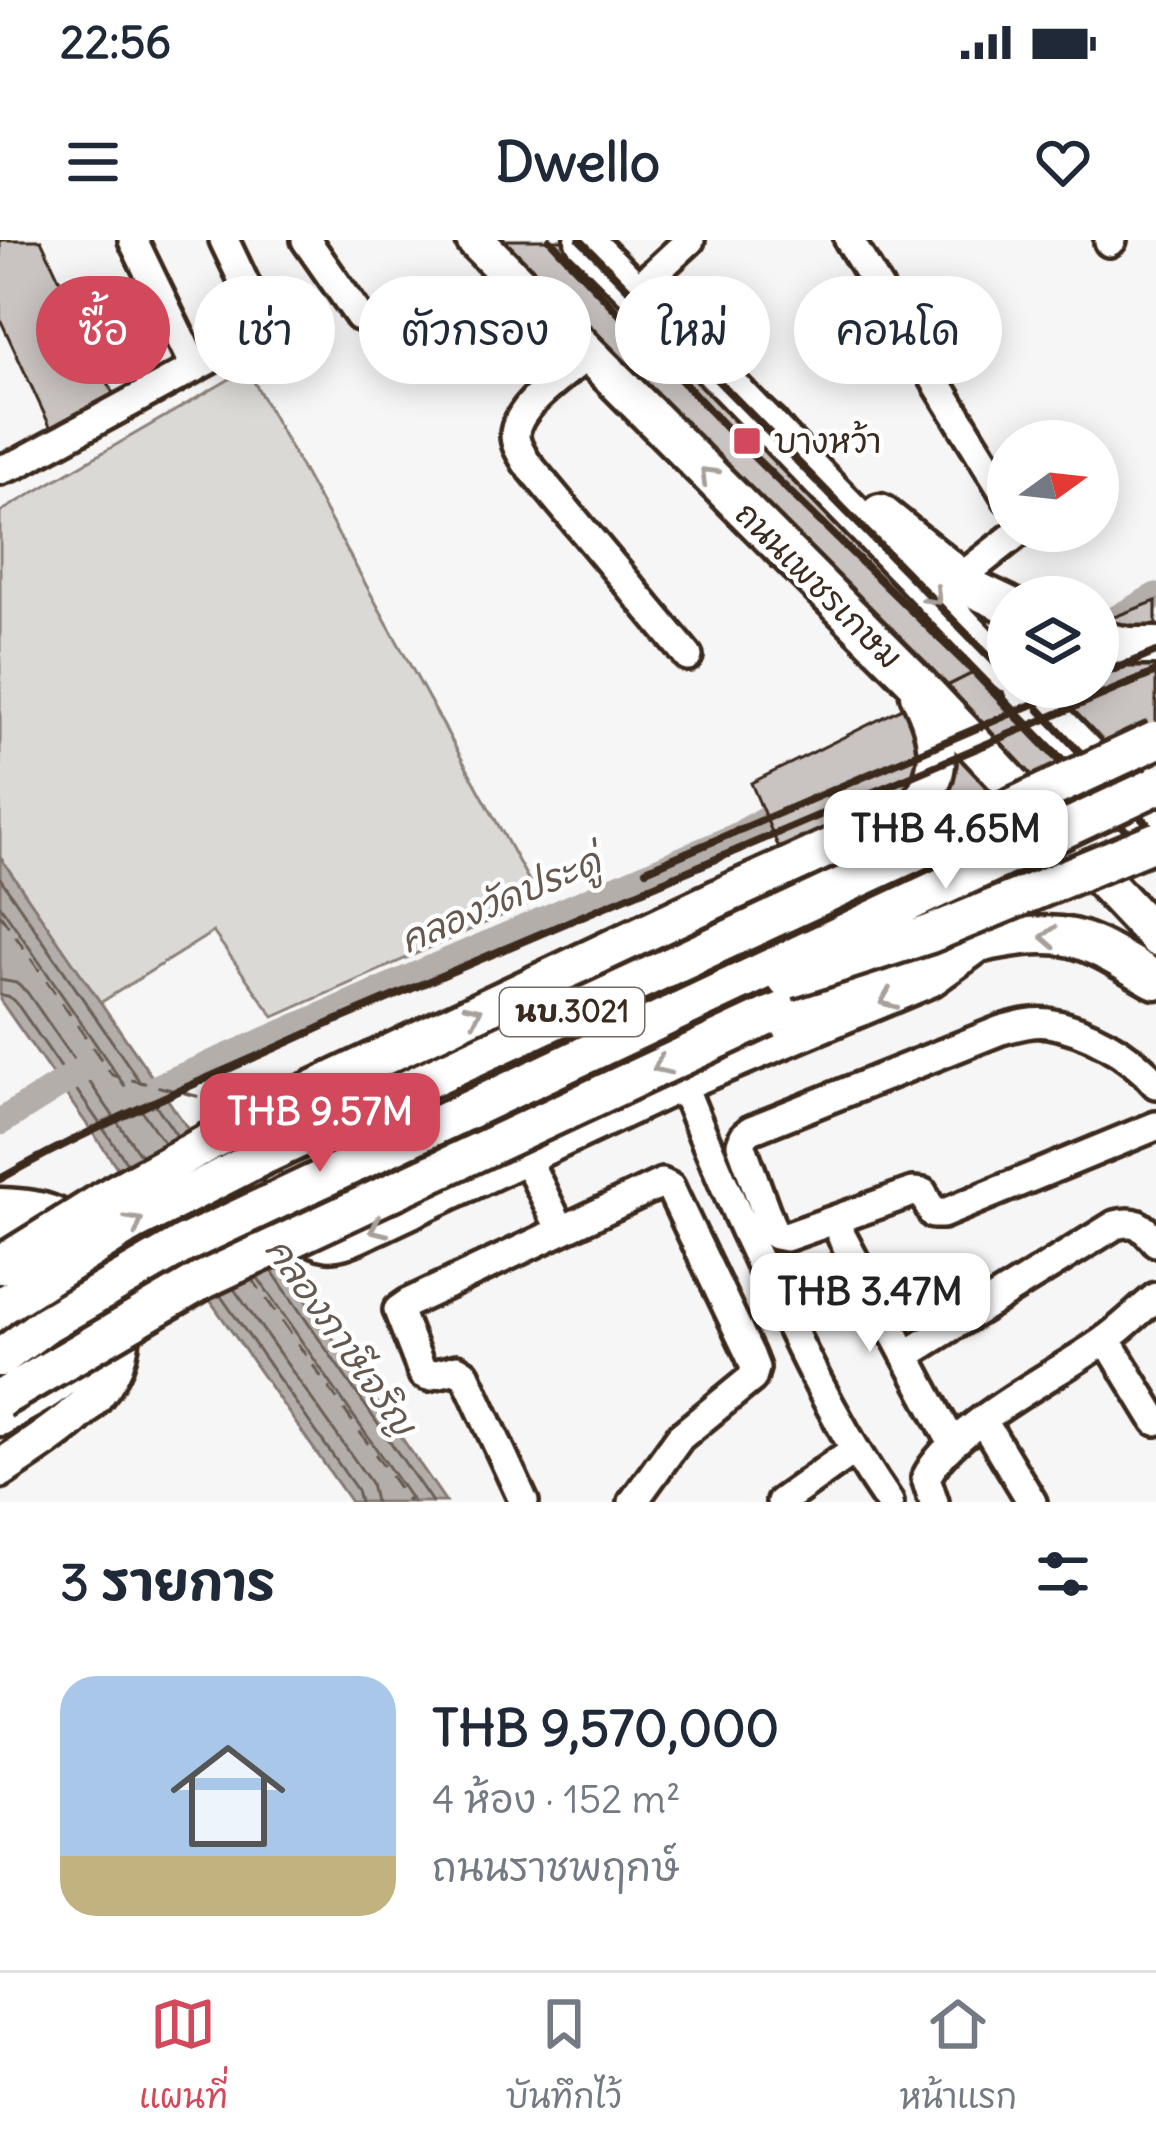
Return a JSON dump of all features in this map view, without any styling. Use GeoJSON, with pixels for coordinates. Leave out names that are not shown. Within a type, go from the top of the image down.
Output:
{"type":"FeatureCollection","features":[{"type":"Feature","properties":{"kind":"main road","name":"ถนนเพชรเกษม"},"geometry":{"type":"LineString","coordinates":[[475,240],[510,276]]}},
{"type":"Feature","properties":{"kind":"main road"},"geometry":{"type":"LineString","coordinates":[[584,240],[619,276]]}},
{"type":"Feature","properties":{"kind":"main road","name":"ถนนเพชรเกษม"},"geometry":{"type":"LineString","coordinates":[[591,359],[910,676],[1156,937]]}},
{"type":"Feature","properties":{"kind":"main road"},"geometry":{"type":"LineString","coordinates":[[727,384],[987,651]]}},
{"type":"Feature","properties":{"kind":"main road"},"geometry":{"type":"LineString","coordinates":[[731,384],[960,578],[987,595]]}},
{"type":"Feature","properties":{"kind":"main road"},"geometry":{"type":"LineString","coordinates":[[1119,644],[1156,646]]}},
{"type":"Feature","properties":{"kind":"main road"},"geometry":{"type":"LineString","coordinates":[[0,1265],[114,1194],[257,1116],[913,810],[927,796],[936,773],[933,729],[910,676]]}},
{"type":"Feature","properties":{"kind":"main road"},"geometry":{"type":"LineString","coordinates":[[1042,708],[1156,825]]}},
{"type":"Feature","properties":{"kind":"main road"},"geometry":{"type":"LineString","coordinates":[[1094,762],[1156,728]]}},
{"type":"Feature","properties":{"kind":"main road","name":"นบ.3021"},"geometry":{"type":"LineString","coordinates":[[0,1307],[132,1223],[261,1157],[1156,740]]}},
{"type":"Feature","properties":{"kind":"main road"},"geometry":{"type":"LineString","coordinates":[[1094,762],[1090,789],[1096,830],[1125,889],[1156,928]]}},
{"type":"Feature","properties":{"kind":"main road"},"geometry":{"type":"LineString","coordinates":[[1013,785],[1096,830],[1138,843],[1156,842]]}},
{"type":"Feature","properties":{"kind":"main road","name":"นบ.3021"},"geometry":{"type":"LineString","coordinates":[[0,1358],[46,1324],[184,1244],[1156,786]]}},
{"type":"Feature","properties":{"kind":"main road"},"geometry":{"type":"LineString","coordinates":[[702,1000],[767,986],[910,941],[1156,842]]}},
{"type":"Feature","properties":{"kind":"main road"},"geometry":{"type":"LineString","coordinates":[[0,1400],[202,1280],[766,1017],[943,954],[1024,936],[1074,938],[1156,980]]}},
{"type":"Feature","properties":{"kind":"main road"},"geometry":{"type":"LineString","coordinates":[[0,1207],[33,1208],[66,1222],[91,1246],[112,1282],[121,1339],[111,1371],[82,1410],[0,1469]]}},
{"type":"Feature","properties":{"kind":"main road"},"geometry":{"type":"LineString","coordinates":[[0,1239],[31,1247],[52,1265],[69,1288],[81,1336],[68,1372],[0,1417]]}},
{"type":"Feature","properties":{"kind":"street"},"geometry":{"type":"LineString","coordinates":[[133,240],[194,366]]}},
{"type":"Feature","properties":{"kind":"street"},"geometry":{"type":"LineString","coordinates":[[224,240],[241,276]]}},
{"type":"Feature","properties":{"kind":"street"},"geometry":{"type":"LineString","coordinates":[[306,240],[358,316]]}},
{"type":"Feature","properties":{"kind":"street"},"geometry":{"type":"LineString","coordinates":[[651,276],[690,240]]}},
{"type":"Feature","properties":{"kind":"street"},"geometry":{"type":"LineString","coordinates":[[849,240],[987,465]]}},
{"type":"Feature","properties":{"kind":"street"},"geometry":{"type":"LineString","coordinates":[[0,470],[194,369]]}},
{"type":"Feature","properties":{"kind":"street"},"geometry":{"type":"LineString","coordinates":[[555,384],[525,409],[515,429],[516,443],[526,462],[688,656]]}},
{"type":"Feature","properties":{"kind":"street"},"geometry":{"type":"LineString","coordinates":[[960,578],[993,552]]}},
{"type":"Feature","properties":{"kind":"street"},"geometry":{"type":"LineString","coordinates":[[892,874],[915,834],[927,796]]}},
{"type":"Feature","properties":{"kind":"street"},"geometry":{"type":"LineString","coordinates":[[943,954],[965,940],[974,926],[980,906],[978,886],[958,857],[941,850],[924,851],[867,891],[290,1154],[280,1170],[283,1203],[306,1237],[334,1247],[683,1086],[932,982],[988,942]]}},
{"type":"Feature","properties":{"kind":"street"},"geometry":{"type":"LineString","coordinates":[[1156,1084],[1136,1064],[1091,1038],[1068,1028],[1033,1023],[1001,1030],[751,1130],[741,1144],[772,1228],[779,1237],[790,1237],[913,1192],[923,1193],[933,1214],[942,1214],[1156,1126]]}},
{"type":"Feature","properties":{"kind":"street"},"geometry":{"type":"LineString","coordinates":[[683,1086],[726,1194],[821,1391],[889,1502]]}},
{"type":"Feature","properties":{"kind":"street"},"geometry":{"type":"LineString","coordinates":[[526,1158],[561,1230]]}},
{"type":"Feature","properties":{"kind":"street"},"geometry":{"type":"LineString","coordinates":[[524,1502],[465,1375],[457,1369],[424,1376],[398,1310],[653,1186],[667,1184],[754,1364],[752,1378],[680,1437],[633,1502]]}},
{"type":"Feature","properties":{"kind":"street"},"geometry":{"type":"LineString","coordinates":[[906,1354],[1115,1226],[1129,1222],[1140,1226],[1156,1242]]}},
{"type":"Feature","properties":{"kind":"street"},"geometry":{"type":"LineString","coordinates":[[842,1237],[952,1444]]}},
{"type":"Feature","properties":{"kind":"street"},"geometry":{"type":"LineString","coordinates":[[934,1502],[926,1478],[952,1444],[1106,1339],[1156,1297]]}},
{"type":"Feature","properties":{"kind":"street"},"geometry":{"type":"LineString","coordinates":[[1106,1339],[1156,1421]]}},
{"type":"Feature","properties":{"kind":"street"},"geometry":{"type":"LineString","coordinates":[[983,1420],[1031,1502]]}},
{"type":"Feature","properties":{"kind":"street"},"geometry":{"type":"LineString","coordinates":[[782,1502],[854,1450]]}},
{"type":"Feature","properties":{"kind":"shaded area"},"geometry":{"type":"Polygon","coordinates":[[[221,384],[255,384],[539,899],[274,1017],[213,932],[100,1003],[0,857],[0,512],[221,384]]]}},
{"type":"Feature","properties":{"kind":"water"},"geometry":{"type":"Polygon","coordinates":[[[0,857],[446,1502],[351,1502],[0,1000],[0,857]]]}},
{"type":"Feature","properties":{"kind":"building"},"geometry":{"type":"Polygon","coordinates":[[[0,240],[41,240],[58,276],[36,276],[36,384],[109,384],[118,404],[54,435],[0,319],[0,240]]]}},
{"type":"Feature","properties":{"kind":"building"},"geometry":{"type":"Polygon","coordinates":[[[508,240],[601,240],[640,276],[615,276],[615,368],[591,344],[591,276],[523,276],[503,256],[508,240]]]}},
{"type":"Feature","properties":{"kind":"building"},"geometry":{"type":"Polygon","coordinates":[[[631,384],[756,384],[785,411],[976,653],[987,659],[987,666],[938,691],[631,384]]]}},
{"type":"Feature","properties":{"kind":"building"},"geometry":{"type":"Polygon","coordinates":[[[1156,601],[1156,724],[796,888],[751,783],[987,666],[987,708],[1119,708],[1119,615],[1156,601]]]}},
{"type":"Feature","properties":{"kind":"waterway","name":"คลองวัดประดู่"},"geometry":{"type":"LineString","coordinates":[[1119,617],[1156,596]]}},
{"type":"Feature","properties":{"kind":"waterway","name":"คลองวัดประดู่"},"geometry":{"type":"LineString","coordinates":[[126,1101],[737,836],[795,801]]}},
{"type":"Feature","properties":{"kind":"waterway"},"geometry":{"type":"LineString","coordinates":[[0,1122],[88,1067]]}},
{"type":"Feature","properties":{"kind":"ferry route"},"geometry":{"type":"LineString","coordinates":[[0,914],[112,1075],[204,1098],[203,1128]]}},
{"type":"Feature","properties":{"kind":"ferry route"},"geometry":{"type":"LineString","coordinates":[[251,1277],[409,1502]]}},
{"type":"Feature","properties":{"kind":"railway"},"geometry":{"type":"LineString","coordinates":[[550,240],[745,448],[974,672],[1156,862]]}},
{"type":"Feature","properties":{"kind":"railway"},"geometry":{"type":"LineString","coordinates":[[580,240],[987,655]]}},
{"type":"Feature","properties":{"kind":"railway"},"geometry":{"type":"LineString","coordinates":[[1119,667],[1156,652]]}},
{"type":"Feature","properties":{"kind":"railway"},"geometry":{"type":"LineString","coordinates":[[0,1179],[120,1117],[326,1025],[1156,672]]}},
{"type":"Feature","properties":{"kind":"railway"},"geometry":{"type":"LineString","coordinates":[[646,870],[1024,708]]}},
{"type":"Feature","properties":{"kind":"railway"},"geometry":{"type":"LineString","coordinates":[[1039,709],[1156,833]]}},
{"type":"Feature","properties":{"kind":"place","name":"บางหว้า"},"geometry":{"type":"Point","coordinates":[747,441]}},
{"type":"Feature","properties":{"kind":"water label","name":"คลองภาษีเจริญ"},"geometry":{"type":"Point","coordinates":[341,1336]}}]}
